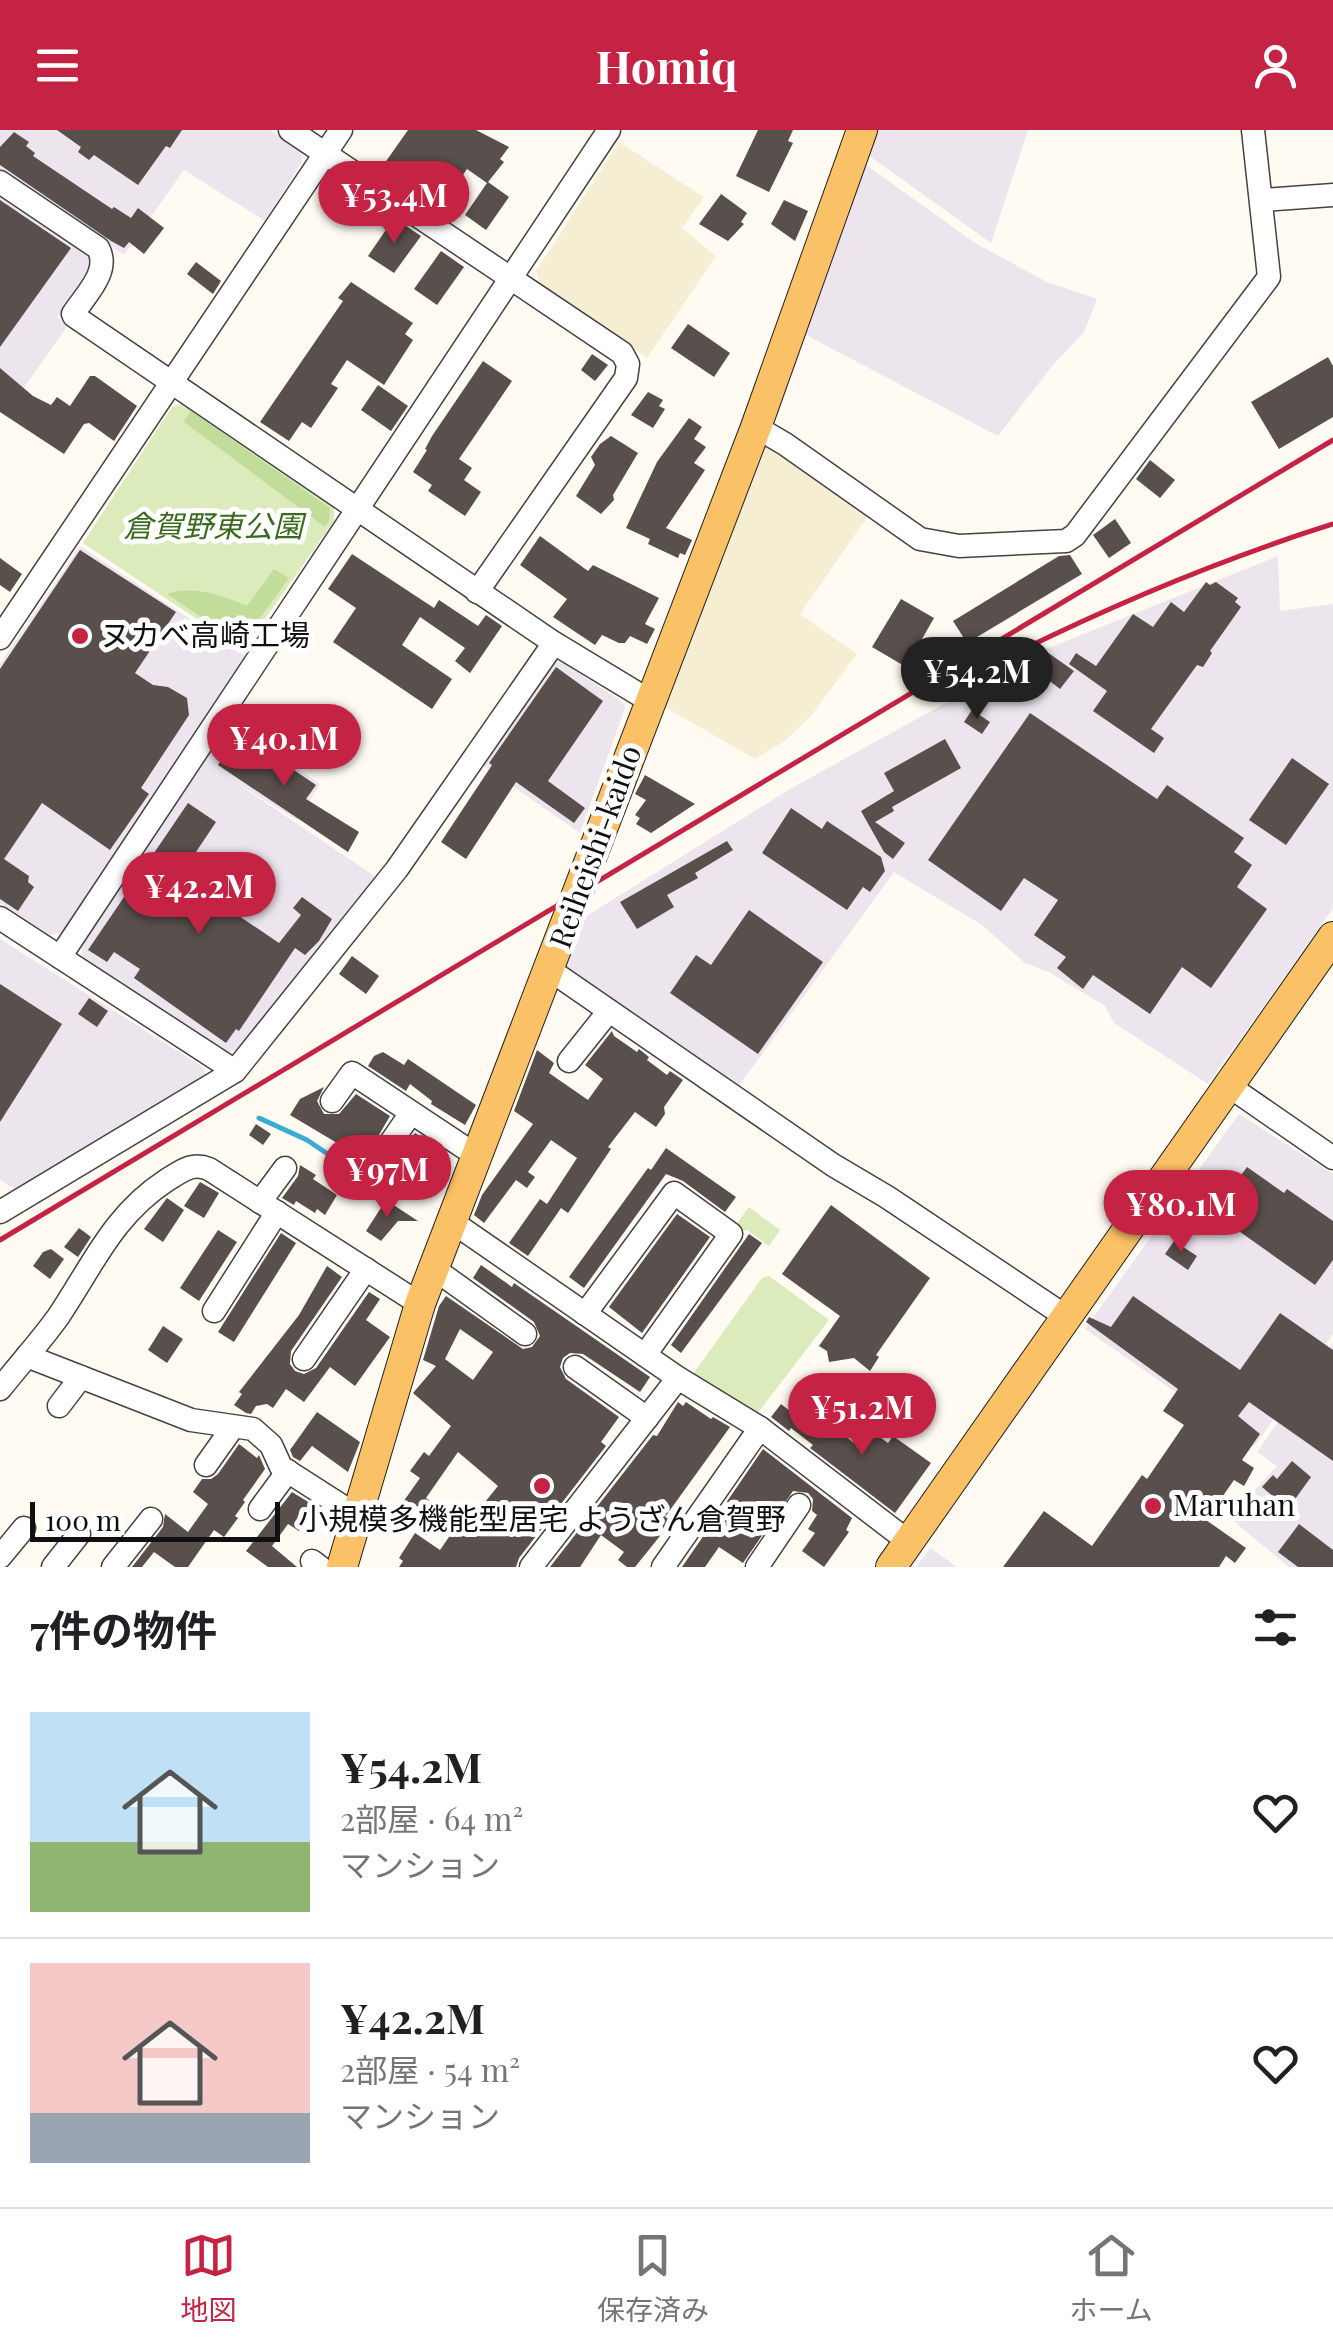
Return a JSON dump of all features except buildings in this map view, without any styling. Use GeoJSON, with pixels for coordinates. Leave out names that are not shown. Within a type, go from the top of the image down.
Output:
{"type":"FeatureCollection","features":[{"type":"Feature","properties":{"kind":"main road","name":"Reiheishi-kaido"},"geometry":{"type":"LineString","coordinates":[[324,1565],[356,1515],[420,1304],[756,427],[862,130]]}},
{"type":"Feature","properties":{"kind":"main road"},"geometry":{"type":"LineString","coordinates":[[900,1555],[1333,937]]}},
{"type":"Feature","properties":{"kind":"street"},"geometry":{"type":"LineString","coordinates":[[290,130],[622,353],[628,364],[626,378],[478,592]]}},
{"type":"Feature","properties":{"kind":"street"},"geometry":{"type":"LineString","coordinates":[[0,638],[8,607],[171,384],[341,130]]}},
{"type":"Feature","properties":{"kind":"street"},"geometry":{"type":"LineString","coordinates":[[60,957],[609,130]]}},
{"type":"Feature","properties":{"kind":"street"},"geometry":{"type":"LineString","coordinates":[[756,427],[920,539],[959,546],[1066,541],[1075,535],[1269,277],[1253,130]]}},
{"type":"Feature","properties":{"kind":"street"},"geometry":{"type":"LineString","coordinates":[[0,182],[98,248],[104,268],[74,316],[554,643],[650,701]]}},
{"type":"Feature","properties":{"kind":"street"},"geometry":{"type":"LineString","coordinates":[[1262,200],[1333,195]]}},
{"type":"Feature","properties":{"kind":"street"},"geometry":{"type":"LineString","coordinates":[[0,1212],[235,1072],[397,869],[554,643]]}},
{"type":"Feature","properties":{"kind":"street"},"geometry":{"type":"LineString","coordinates":[[0,918],[235,1072]]}},
{"type":"Feature","properties":{"kind":"street"},"geometry":{"type":"LineString","coordinates":[[550,970],[833,1166],[887,1196],[1068,1318]]}},
{"type":"Feature","properties":{"kind":"street"},"geometry":{"type":"LineString","coordinates":[[569,1060],[609,1011]]}},
{"type":"Feature","properties":{"kind":"street"},"geometry":{"type":"LineString","coordinates":[[332,1101],[352,1073],[477,1156]]}},
{"type":"Feature","properties":{"kind":"street"},"geometry":{"type":"LineString","coordinates":[[1229,1086],[1333,1158]]}},
{"type":"Feature","properties":{"kind":"street"},"geometry":{"type":"LineString","coordinates":[[391,1142],[411,1113]]}},
{"type":"Feature","properties":{"kind":"street"},"geometry":{"type":"LineString","coordinates":[[0,1389],[56,1318],[122,1219],[141,1197],[188,1167],[199,1165],[420,1304]]}},
{"type":"Feature","properties":{"kind":"street"},"geometry":{"type":"LineString","coordinates":[[214,1311],[285,1168]]}},
{"type":"Feature","properties":{"kind":"street"},"geometry":{"type":"LineString","coordinates":[[585,1314],[674,1193],[731,1234],[644,1354]]}},
{"type":"Feature","properties":{"kind":"street"},"geometry":{"type":"LineString","coordinates":[[451,1221],[678,1378],[760,1428],[900,1555]]}},
{"type":"Feature","properties":{"kind":"street"},"geometry":{"type":"LineString","coordinates":[[434,1268],[525,1334]]}},
{"type":"Feature","properties":{"kind":"street"},"geometry":{"type":"LineString","coordinates":[[304,1359],[366,1269]]}},
{"type":"Feature","properties":{"kind":"street"},"geometry":{"type":"LineString","coordinates":[[27,1356],[191,1420],[253,1429],[271,1445],[281,1467],[356,1515]]}},
{"type":"Feature","properties":{"kind":"street"},"geometry":{"type":"LineString","coordinates":[[575,1368],[647,1418]]}},
{"type":"Feature","properties":{"kind":"street"},"geometry":{"type":"LineString","coordinates":[[59,1406],[81,1377]]}},
{"type":"Feature","properties":{"kind":"street"},"geometry":{"type":"LineString","coordinates":[[531,1567],[678,1378]]}},
{"type":"Feature","properties":{"kind":"street"},"geometry":{"type":"LineString","coordinates":[[206,1465],[233,1427]]}},
{"type":"Feature","properties":{"kind":"street"},"geometry":{"type":"LineString","coordinates":[[664,1567],[760,1428]]}},
{"type":"Feature","properties":{"kind":"street"},"geometry":{"type":"LineString","coordinates":[[260,1510],[288,1471]]}},
{"type":"Feature","properties":{"kind":"street"},"geometry":{"type":"LineString","coordinates":[[757,1567],[799,1505]]}},
{"type":"Feature","properties":{"kind":"street"},"geometry":{"type":"LineString","coordinates":[[112,1567],[151,1519]]}},
{"type":"Feature","properties":{"kind":"street"},"geometry":{"type":"LineString","coordinates":[[14,1567],[0,1558],[24,1528]]}},
{"type":"Feature","properties":{"kind":"street"},"geometry":{"type":"LineString","coordinates":[[53,1567],[79,1534]]}},
{"type":"Feature","properties":{"kind":"shaded area"},"geometry":{"type":"Polygon","coordinates":[[[0,130],[270,130],[301,152],[302,162],[265,221],[184,170],[124,255],[0,172],[0,130]]]}},
{"type":"Feature","properties":{"kind":"shaded area"},"geometry":{"type":"Polygon","coordinates":[[[877,130],[1028,130],[991,243],[868,155],[877,130]]]}},
{"type":"Feature","properties":{"kind":"shaded area"},"geometry":{"type":"Polygon","coordinates":[[[619,142],[704,197],[682,228],[716,256],[647,358],[540,284],[536,271],[619,142]]]}},
{"type":"Feature","properties":{"kind":"shaded area"},"geometry":{"type":"Polygon","coordinates":[[[866,165],[975,243],[1047,282],[1097,299],[1084,332],[998,436],[804,334],[866,165]]]}},
{"type":"Feature","properties":{"kind":"shaded area"},"geometry":{"type":"Polygon","coordinates":[[[0,192],[89,251],[92,263],[57,318],[68,325],[21,392],[0,377],[0,192]]]}},
{"type":"Feature","properties":{"kind":"shaded area"},"geometry":{"type":"Polygon","coordinates":[[[762,441],[870,513],[800,614],[857,654],[811,716],[785,741],[755,759],[661,705],[762,441]]]}},
{"type":"Feature","properties":{"kind":"shaded area"},"geometry":{"type":"Polygon","coordinates":[[[80,546],[247,657],[212,711],[320,784],[297,820],[235,782],[376,877],[240,1049],[229,1052],[84,964],[80,942],[187,750],[63,932],[50,935],[0,903],[0,664],[80,546]]]}},
{"type":"Feature","properties":{"kind":"shaded area"},"geometry":{"type":"Polygon","coordinates":[[[1278,556],[1280,611],[1333,604],[1333,908],[1208,1084],[1114,1023],[1105,1006],[1049,972],[1025,963],[982,925],[894,872],[738,1087],[562,968],[585,917],[790,789],[1036,653],[1278,556]]]}},
{"type":"Feature","properties":{"kind":"shaded area"},"geometry":{"type":"Polygon","coordinates":[[[562,662],[621,701],[625,708],[580,833],[478,762],[548,663],[562,662]]]}},
{"type":"Feature","properties":{"kind":"shaded area"},"geometry":{"type":"Polygon","coordinates":[[[0,939],[203,1067],[206,1076],[19,1191],[0,1180],[0,939]]]}},
{"type":"Feature","properties":{"kind":"shaded area"},"geometry":{"type":"Polygon","coordinates":[[[1239,1114],[1333,1174],[1333,1334],[1254,1447],[1085,1329],[1239,1114]]]}},
{"type":"Feature","properties":{"kind":"shaded area"},"geometry":{"type":"Polygon","coordinates":[[[1333,1342],[1333,1567],[1289,1567],[1230,1518],[1277,1466],[1257,1452],[1333,1342]]]}},
{"type":"Feature","properties":{"kind":"shaded area"},"geometry":{"type":"Polygon","coordinates":[[[930,1548],[957,1567],[916,1567],[930,1548]]]}},
{"type":"Feature","properties":{"kind":"green space","name":"倉賀野東公園"},"geometry":{"type":"Polygon","coordinates":[[[185,403],[334,506],[334,521],[243,650],[83,543],[172,407],[185,403]]]}},
{"type":"Feature","properties":{"kind":"green space"},"geometry":{"type":"Polygon","coordinates":[[[191,411],[330,508],[325,527],[184,422],[191,411]]]}},
{"type":"Feature","properties":{"kind":"green space"},"geometry":{"type":"Polygon","coordinates":[[[274,569],[289,578],[241,644],[167,594],[197,591],[247,606],[274,569]]]}},
{"type":"Feature","properties":{"kind":"green space"},"geometry":{"type":"Polygon","coordinates":[[[749,1207],[780,1230],[769,1246],[747,1230],[739,1233],[733,1229],[749,1207]]]}},
{"type":"Feature","properties":{"kind":"green space"},"geometry":{"type":"Polygon","coordinates":[[[769,1276],[829,1320],[757,1414],[693,1374],[762,1278],[769,1276]]]}},
{"type":"Feature","properties":{"kind":"waterway"},"geometry":{"type":"LineString","coordinates":[[259,1118],[307,1140],[353,1171]]}},
{"type":"Feature","properties":{"kind":"railway"},"geometry":{"type":"LineString","coordinates":[[0,1240],[1333,440]]}},
{"type":"Feature","properties":{"kind":"railway"},"geometry":{"type":"LineString","coordinates":[[932,696],[1128,601],[1333,524]]}},
{"type":"Feature","properties":{"kind":"place","name":"ヌカべ高崎工場"},"geometry":{"type":"Point","coordinates":[80,636]}},
{"type":"Feature","properties":{"kind":"place","name":"小規模多機能型居宅 ようざん倉賀野"},"geometry":{"type":"Point","coordinates":[542,1486]}},
{"type":"Feature","properties":{"kind":"place","name":"Maruhan"},"geometry":{"type":"Point","coordinates":[1153,1506]}}]}
